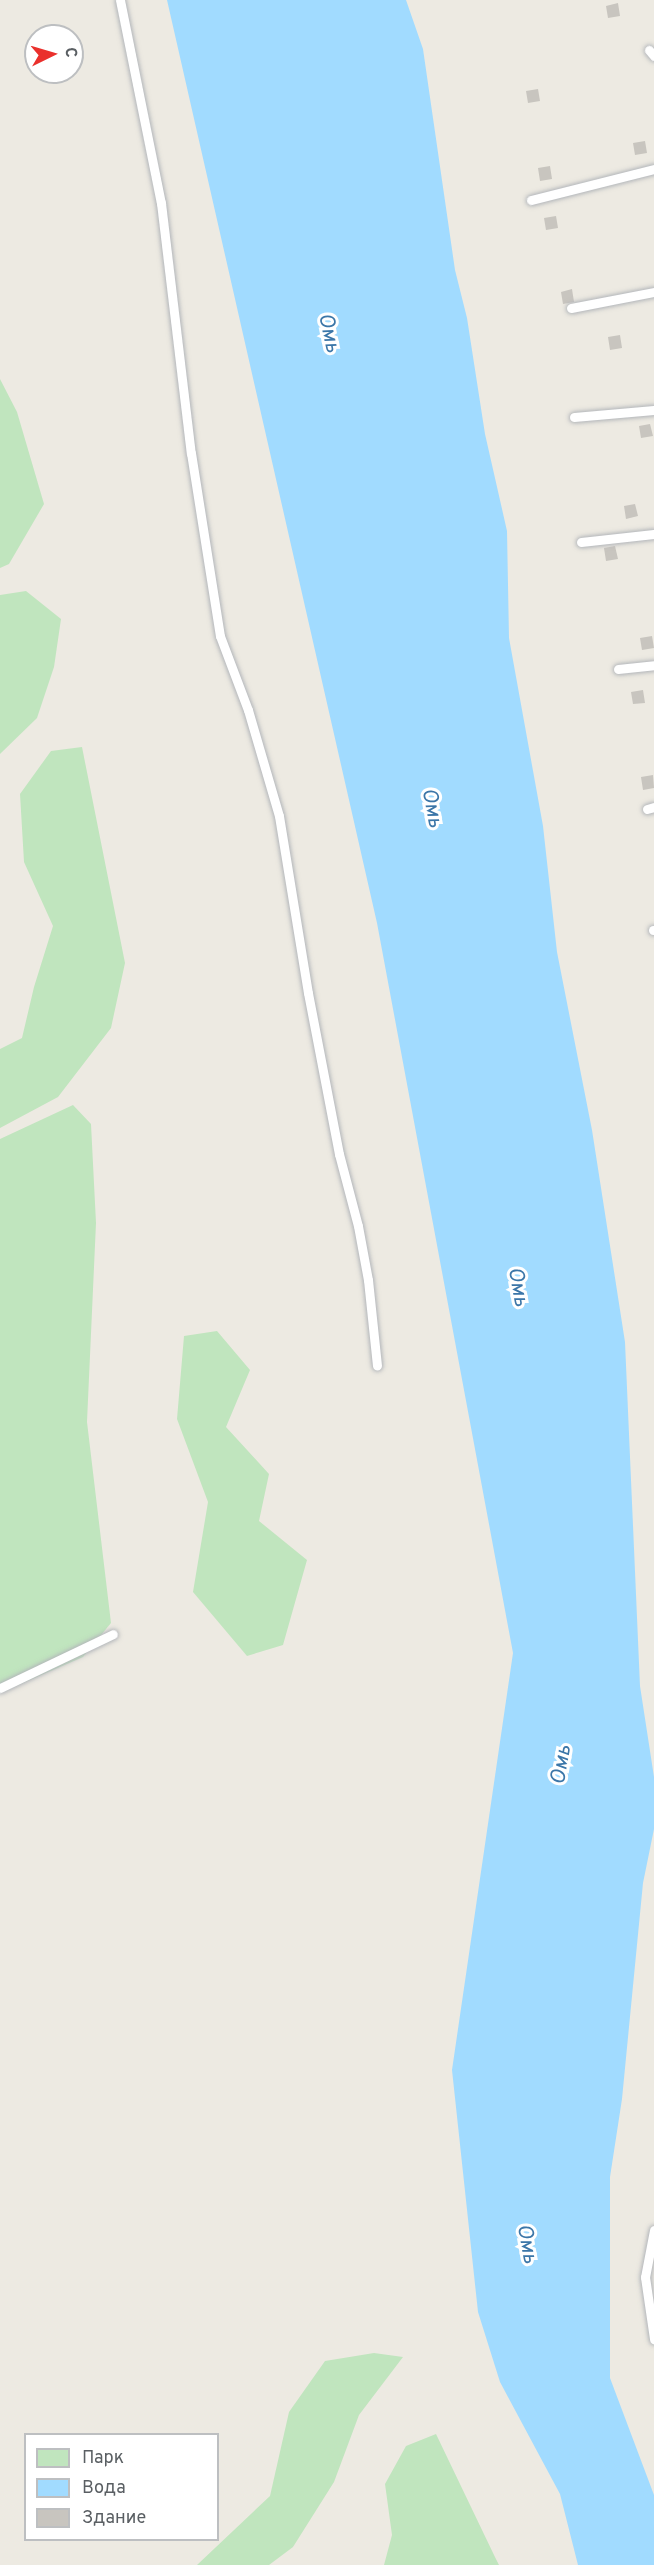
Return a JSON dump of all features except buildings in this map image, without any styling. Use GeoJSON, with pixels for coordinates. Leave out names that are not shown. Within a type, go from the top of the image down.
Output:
{"type":"FeatureCollection","features":[{"type":"Feature","properties":{"kind":"lane"},"geometry":{"type":"LineString","coordinates":[[120,0],[161,203],[191,453],[220,636],[248,710],[279,816],[308,993],[339,1154],[358,1226],[368,1280],[377,1366]]}},
{"type":"Feature","properties":{"kind":"lane"},"geometry":{"type":"LineString","coordinates":[[531,200],[654,169]]}},
{"type":"Feature","properties":{"kind":"lane"},"geometry":{"type":"LineString","coordinates":[[571,308],[654,292]]}},
{"type":"Feature","properties":{"kind":"lane"},"geometry":{"type":"LineString","coordinates":[[574,417],[654,410]]}},
{"type":"Feature","properties":{"kind":"lane"},"geometry":{"type":"LineString","coordinates":[[581,542],[654,534]]}},
{"type":"Feature","properties":{"kind":"lane"},"geometry":{"type":"LineString","coordinates":[[618,669],[654,665]]}},
{"type":"Feature","properties":{"kind":"lane"},"geometry":{"type":"LineString","coordinates":[[0,1688],[113,1634]]}},
{"type":"Feature","properties":{"kind":"lane"},"geometry":{"type":"LineString","coordinates":[[654,2230],[649,2277],[654,2339]]}},
{"type":"Feature","properties":{"kind":"green space"},"geometry":{"type":"Polygon","coordinates":[[[0,379],[17,412],[44,504],[9,564],[0,568],[0,379]]]}},
{"type":"Feature","properties":{"kind":"green space"},"geometry":{"type":"Polygon","coordinates":[[[26,591],[61,619],[54,667],[37,718],[0,754],[0,595],[26,591]]]}},
{"type":"Feature","properties":{"kind":"green space"},"geometry":{"type":"Polygon","coordinates":[[[82,747],[125,963],[111,1028],[58,1097],[0,1128],[0,1049],[22,1038],[34,987],[53,926],[24,862],[20,794],[51,751],[82,747]]]}},
{"type":"Feature","properties":{"kind":"green space"},"geometry":{"type":"Polygon","coordinates":[[[73,1105],[91,1124],[96,1223],[87,1422],[111,1623],[83,1657],[0,1693],[0,1139],[73,1105]]]}},
{"type":"Feature","properties":{"kind":"green space"},"geometry":{"type":"Polygon","coordinates":[[[217,1331],[250,1370],[226,1427],[269,1474],[259,1521],[307,1560],[283,1645],[247,1656],[193,1592],[208,1502],[177,1419],[184,1336],[217,1331]]]}},
{"type":"Feature","properties":{"kind":"green space"},"geometry":{"type":"Polygon","coordinates":[[[374,2353],[403,2357],[359,2415],[334,2482],[293,2547],[269,2565],[197,2565],[270,2496],[289,2412],[325,2361],[374,2353]]]}},
{"type":"Feature","properties":{"kind":"green space"},"geometry":{"type":"Polygon","coordinates":[[[436,2434],[499,2565],[384,2565],[392,2535],[385,2484],[406,2446],[436,2434]]]}},
{"type":"Feature","properties":{"kind":"water","name":"Омь"},"geometry":{"type":"Polygon","coordinates":[[[167,0],[406,0],[423,49],[455,270],[467,318],[485,434],[507,531],[509,638],[543,826],[557,952],[592,1130],[625,1342],[640,1686],[654,1777],[654,1829],[643,1883],[622,2099],[610,2177],[610,2378],[654,2495],[654,2565],[578,2565],[560,2494],[500,2382],[478,2312],[452,2070],[513,1653],[377,923],[167,0]]]}}]}
